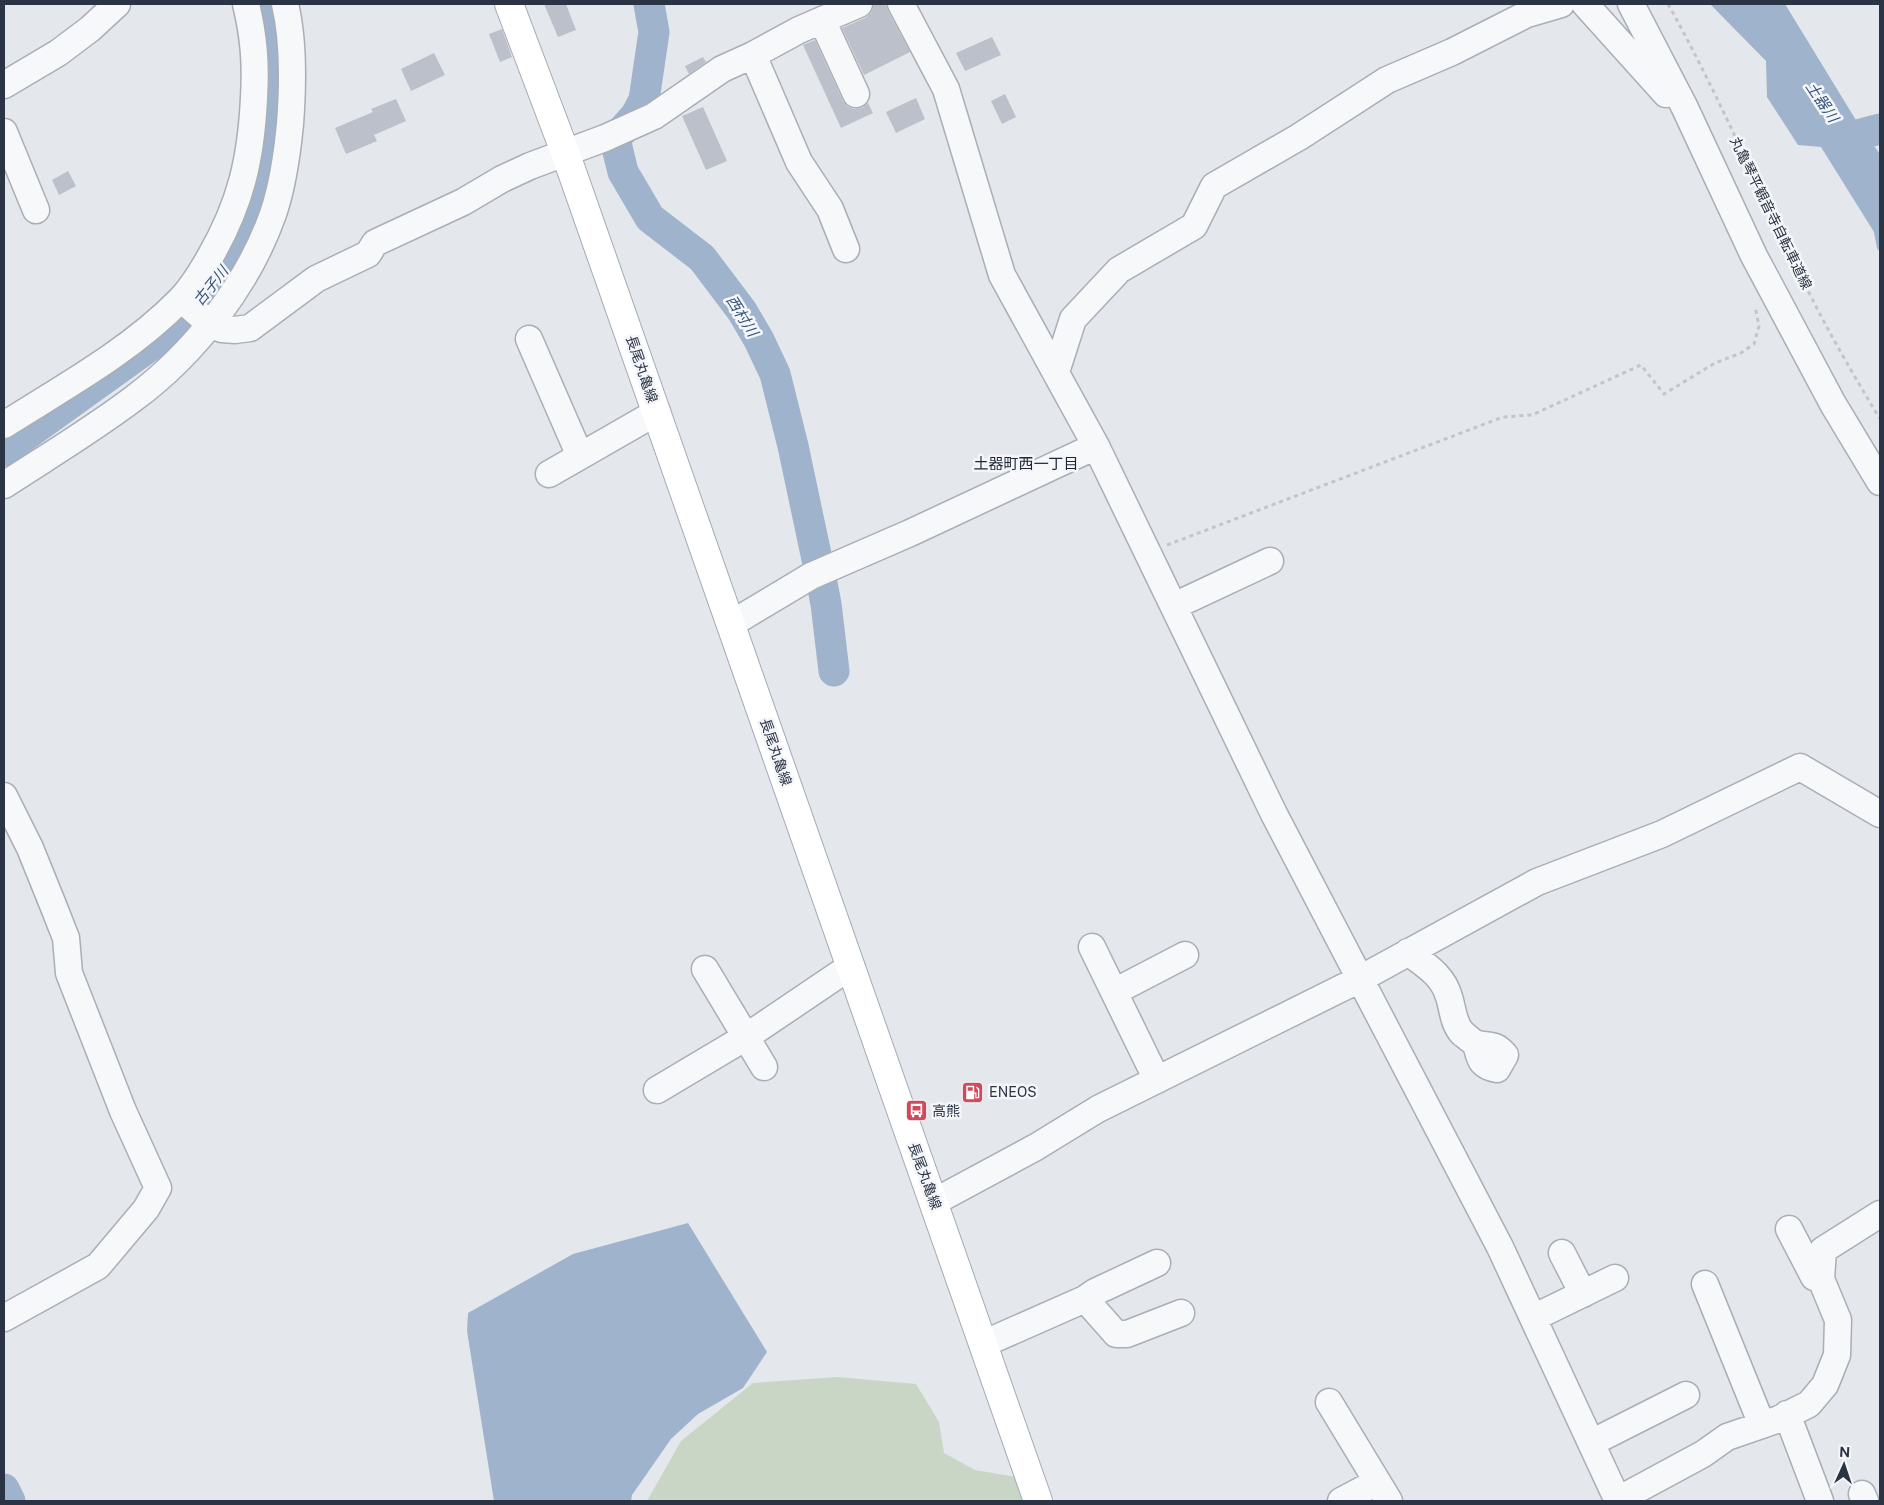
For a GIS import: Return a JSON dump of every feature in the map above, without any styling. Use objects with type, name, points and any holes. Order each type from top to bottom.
[{"type":"main road","name":"長尾丸亀線","points":[[509,4],[565,152],[732,624],[1038,1501]]},
{"type":"street","points":[[4,85],[58,53],[90,29],[117,4]]},
{"type":"street","points":[[4,425],[103,362],[145,331],[181,299],[202,270],[218,242],[241,190],[249,156],[253,126],[255,73],[253,31],[246,4]]},
{"type":"street","points":[[4,485],[135,398],[163,374],[209,323],[253,256],[272,214],[287,155],[292,69],[285,4]]},
{"type":"street","points":[[181,299],[209,323],[222,329],[250,328],[316,279],[368,254],[375,242],[463,202],[509,176],[565,152],[605,138],[654,116],[722,69],[753,55],[799,30],[859,4]]},
{"type":"street","points":[[901,4],[946,89],[1002,275],[1096,446],[1274,814],[1500,1247],[1617,1501],[1703,1454],[1727,1437],[1762,1425],[1809,1404],[1825,1385],[1837,1355],[1838,1320],[1821,1279],[1823,1250],[1880,1214]]},
{"type":"street","points":[[1056,372],[1073,319],[1119,270],[1194,226],[1214,186],[1299,137],[1388,80],[1452,52],[1527,14],[1561,4]]},
{"type":"street","points":[[1586,4],[1666,94],[1684,106]]},
{"type":"street","points":[[1631,4],[1684,106],[1759,265],[1833,404],[1880,482]]},
{"type":"street","points":[[822,20],[856,94]]},
{"type":"street","points":[[753,55],[796,130],[799,162],[836,205],[846,249]]},
{"type":"street","points":[[4,132],[36,210]]},
{"type":"street","points":[[529,339],[580,456]]},
{"type":"street","points":[[548,474],[657,412]]},
{"type":"street","points":[[732,624],[822,571],[910,533],[1096,446]]},
{"type":"street","points":[[1174,606],[1270,560]]},
{"type":"street","points":[[934,1202],[1036,1147],[1098,1109],[1360,979],[1537,882],[1662,834],[1800,767],[1880,814]]},
{"type":"street","points":[[4,796],[30,848],[57,913],[66,938],[69,973],[124,1111],[158,1188],[146,1210],[98,1266],[4,1318]]},
{"type":"street","points":[[1092,947],[1157,1080]]},
{"type":"street","points":[[1408,952],[1438,975],[1449,996],[1453,1016],[1461,1032],[1476,1044]]},
{"type":"street","points":[[1114,992],[1185,955]]},
{"type":"street","points":[[657,1090],[746,1037],[851,966]]},
{"type":"street","points":[[705,969],[764,1067]]},
{"type":"street","points":[[1789,1229],[1814,1277],[1821,1279]]},
{"type":"street","points":[[1562,1253],[1583,1294]]},
{"type":"street","points":[[983,1344],[1085,1300],[1095,1292],[1157,1263]]},
{"type":"street","points":[[1533,1318],[1615,1278]]},
{"type":"street","points":[[1705,1284],[1762,1425]]},
{"type":"street","points":[[1085,1300],[1116,1334],[1127,1334],[1181,1313]]},
{"type":"street","points":[[1590,1443],[1686,1394]]},
{"type":"street","points":[[1329,1402],[1383,1492],[1342,1501]]},
{"type":"street","points":[[1787,1414],[1820,1501]]},
{"type":"path","name":"丸亀琴平観音寺自転車道線","points":[[1668,4],[1692,46],[1825,324],[1880,420]]},
{"type":"path","points":[[1148,552],[1503,417],[1532,415],[1642,364],[1664,394],[1715,363],[1741,353],[1754,344],[1759,326],[1754,302]]},
{"type":"green space","points":[[838,1377],[916,1384],[939,1422],[944,1453],[975,1470],[1016,1477],[1025,1501],[647,1501],[681,1441],[753,1383]]},
{"type":"water","name":"土器川","points":[[1710,4],[1785,4],[1862,130],[1880,154],[1880,252],[1877,248],[1874,232],[1821,147],[1798,145],[1767,97],[1766,61]]},
{"type":"water","points":[[688,1223],[767,1352],[743,1388],[698,1414],[671,1439],[632,1495],[631,1501],[494,1501],[467,1331],[468,1313],[573,1254]]},
{"type":"building","points":[[544,4],[566,4],[576,30],[558,37]]},
{"type":"building","points":[[874,4],[886,4],[910,52],[864,75],[842,28],[865,18],[871,13]]},
{"type":"building","points":[[502,29],[512,57],[500,62],[489,34]]},
{"type":"building","points":[[992,37],[1001,55],[965,71],[956,53]]},
{"type":"building","points":[[815,40],[843,101],[847,106],[854,109],[862,108],[868,103],[873,113],[841,128],[803,45]]},
{"type":"building","points":[[434,53],[445,75],[411,91],[401,69]]},
{"type":"building","points":[[703,57],[706,62],[689,74],[685,66]]},
{"type":"building","points":[[1005,94],[1016,117],[1002,124],[991,101]]},
{"type":"building","points":[[916,98],[925,119],[896,133],[886,112]]},
{"type":"building","points":[[396,99],[406,121],[374,135],[377,141],[346,154],[335,128],[373,112],[371,109]]},
{"type":"building","points":[[703,107],[727,161],[706,170],[682,116]]},
{"type":"building","points":[[68,171],[76,186],[59,195],[52,180]]},
{"type":"waterway","name":"古子川","points":[[4,451],[178,326],[229,264],[257,193],[270,126],[271,49],[262,4]]},
{"type":"waterway","name":"西村川","points":[[649,4],[654,32],[644,100],[636,115],[615,139],[623,172],[650,218],[702,258],[742,311],[759,340],[775,374],[793,446],[821,578],[834,671]]},
{"type":"waterway","points":[[1846,138],[1880,129]]},
{"type":"waterway","name":"古子川","points":[[4,1489],[10,1501]]},
{"type":"place","name":"ENEOS","points":[[973,1092]]},
{"type":"place","name":"高熊","points":[[916,1111]]},
{"type":"district","name":"土器町西一丁目","points":[[1026,464]]}]
